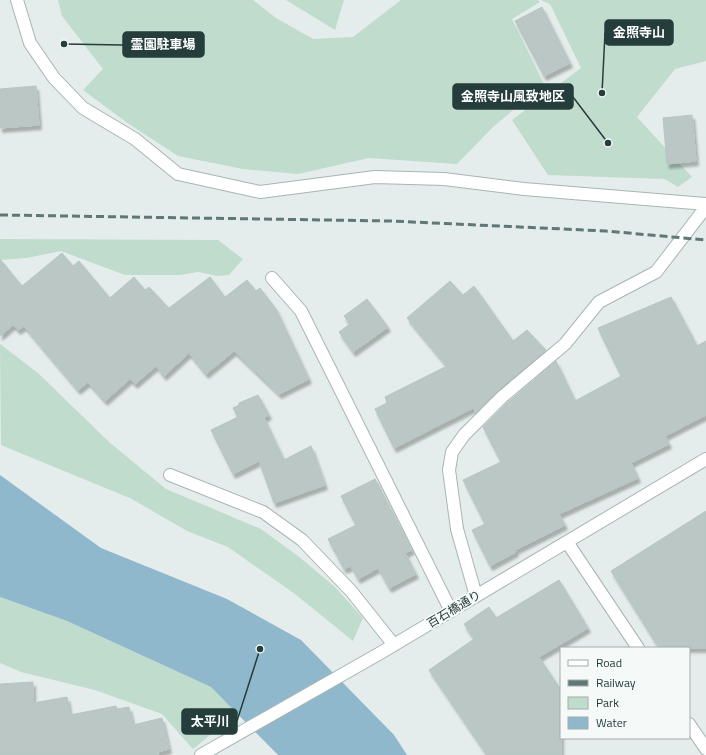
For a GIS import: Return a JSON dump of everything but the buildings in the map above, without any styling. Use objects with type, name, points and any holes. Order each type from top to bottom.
[{"type":"street","points":[[17,0],[30,43],[54,78],[83,108],[135,139],[178,174],[260,192],[376,177],[444,179],[524,189],[706,206]]},
{"type":"street","points":[[476,596],[457,529],[449,470],[452,452],[464,435],[502,397],[565,344],[599,302],[656,272],[706,206]]},
{"type":"street","points":[[272,278],[301,311],[451,611]]},
{"type":"street","name":"百石橋通り","points":[[200,755],[217,747],[394,645],[706,459]]},
{"type":"street","points":[[170,474],[263,512],[302,540],[351,591],[394,645]]},
{"type":"street","points":[[568,542],[637,647]]},
{"type":"street","points":[[690,725],[706,749]]},
{"type":"green space","points":[[58,0],[253,0],[276,18],[313,39],[353,37],[401,0],[537,0],[540,2],[512,19],[544,84],[493,127],[457,164],[369,158],[298,174],[243,169],[178,156],[126,122],[83,90],[103,69],[62,16]]},
{"type":"green space","points":[[286,0],[344,0],[335,30]]},
{"type":"green space","points":[[541,0],[706,0],[706,61],[675,69],[637,117],[692,177],[678,187],[665,179],[548,175],[512,120],[581,68],[550,4]]},
{"type":"green space","points":[[0,239],[218,240],[243,259],[229,275],[218,276],[198,272],[180,275],[125,275],[61,251],[27,258],[0,260]]},
{"type":"green space","points":[[0,344],[38,373],[109,442],[166,489],[261,529],[298,556],[335,587],[363,618],[353,641],[295,594],[228,547],[187,531],[132,499],[1,445]]},
{"type":"green space","points":[[0,597],[67,621],[211,687],[237,713],[193,749],[162,714],[95,690],[21,672],[0,663]]},
{"type":"water","points":[[0,475],[101,548],[227,599],[301,640],[394,735],[407,755],[278,755],[211,687],[67,621],[0,597]]},
{"type":"railway","points":[[0,215],[391,221],[606,231],[706,240]]},
{"type":"place","name":"霊園駐車場","points":[[64,44]]},
{"type":"place","name":"金照寺山","points":[[602,93]]},
{"type":"place","name":"金照寺山風致地区","points":[[608,143]]},
{"type":"place","name":"太平川","points":[[260,649]]}]
